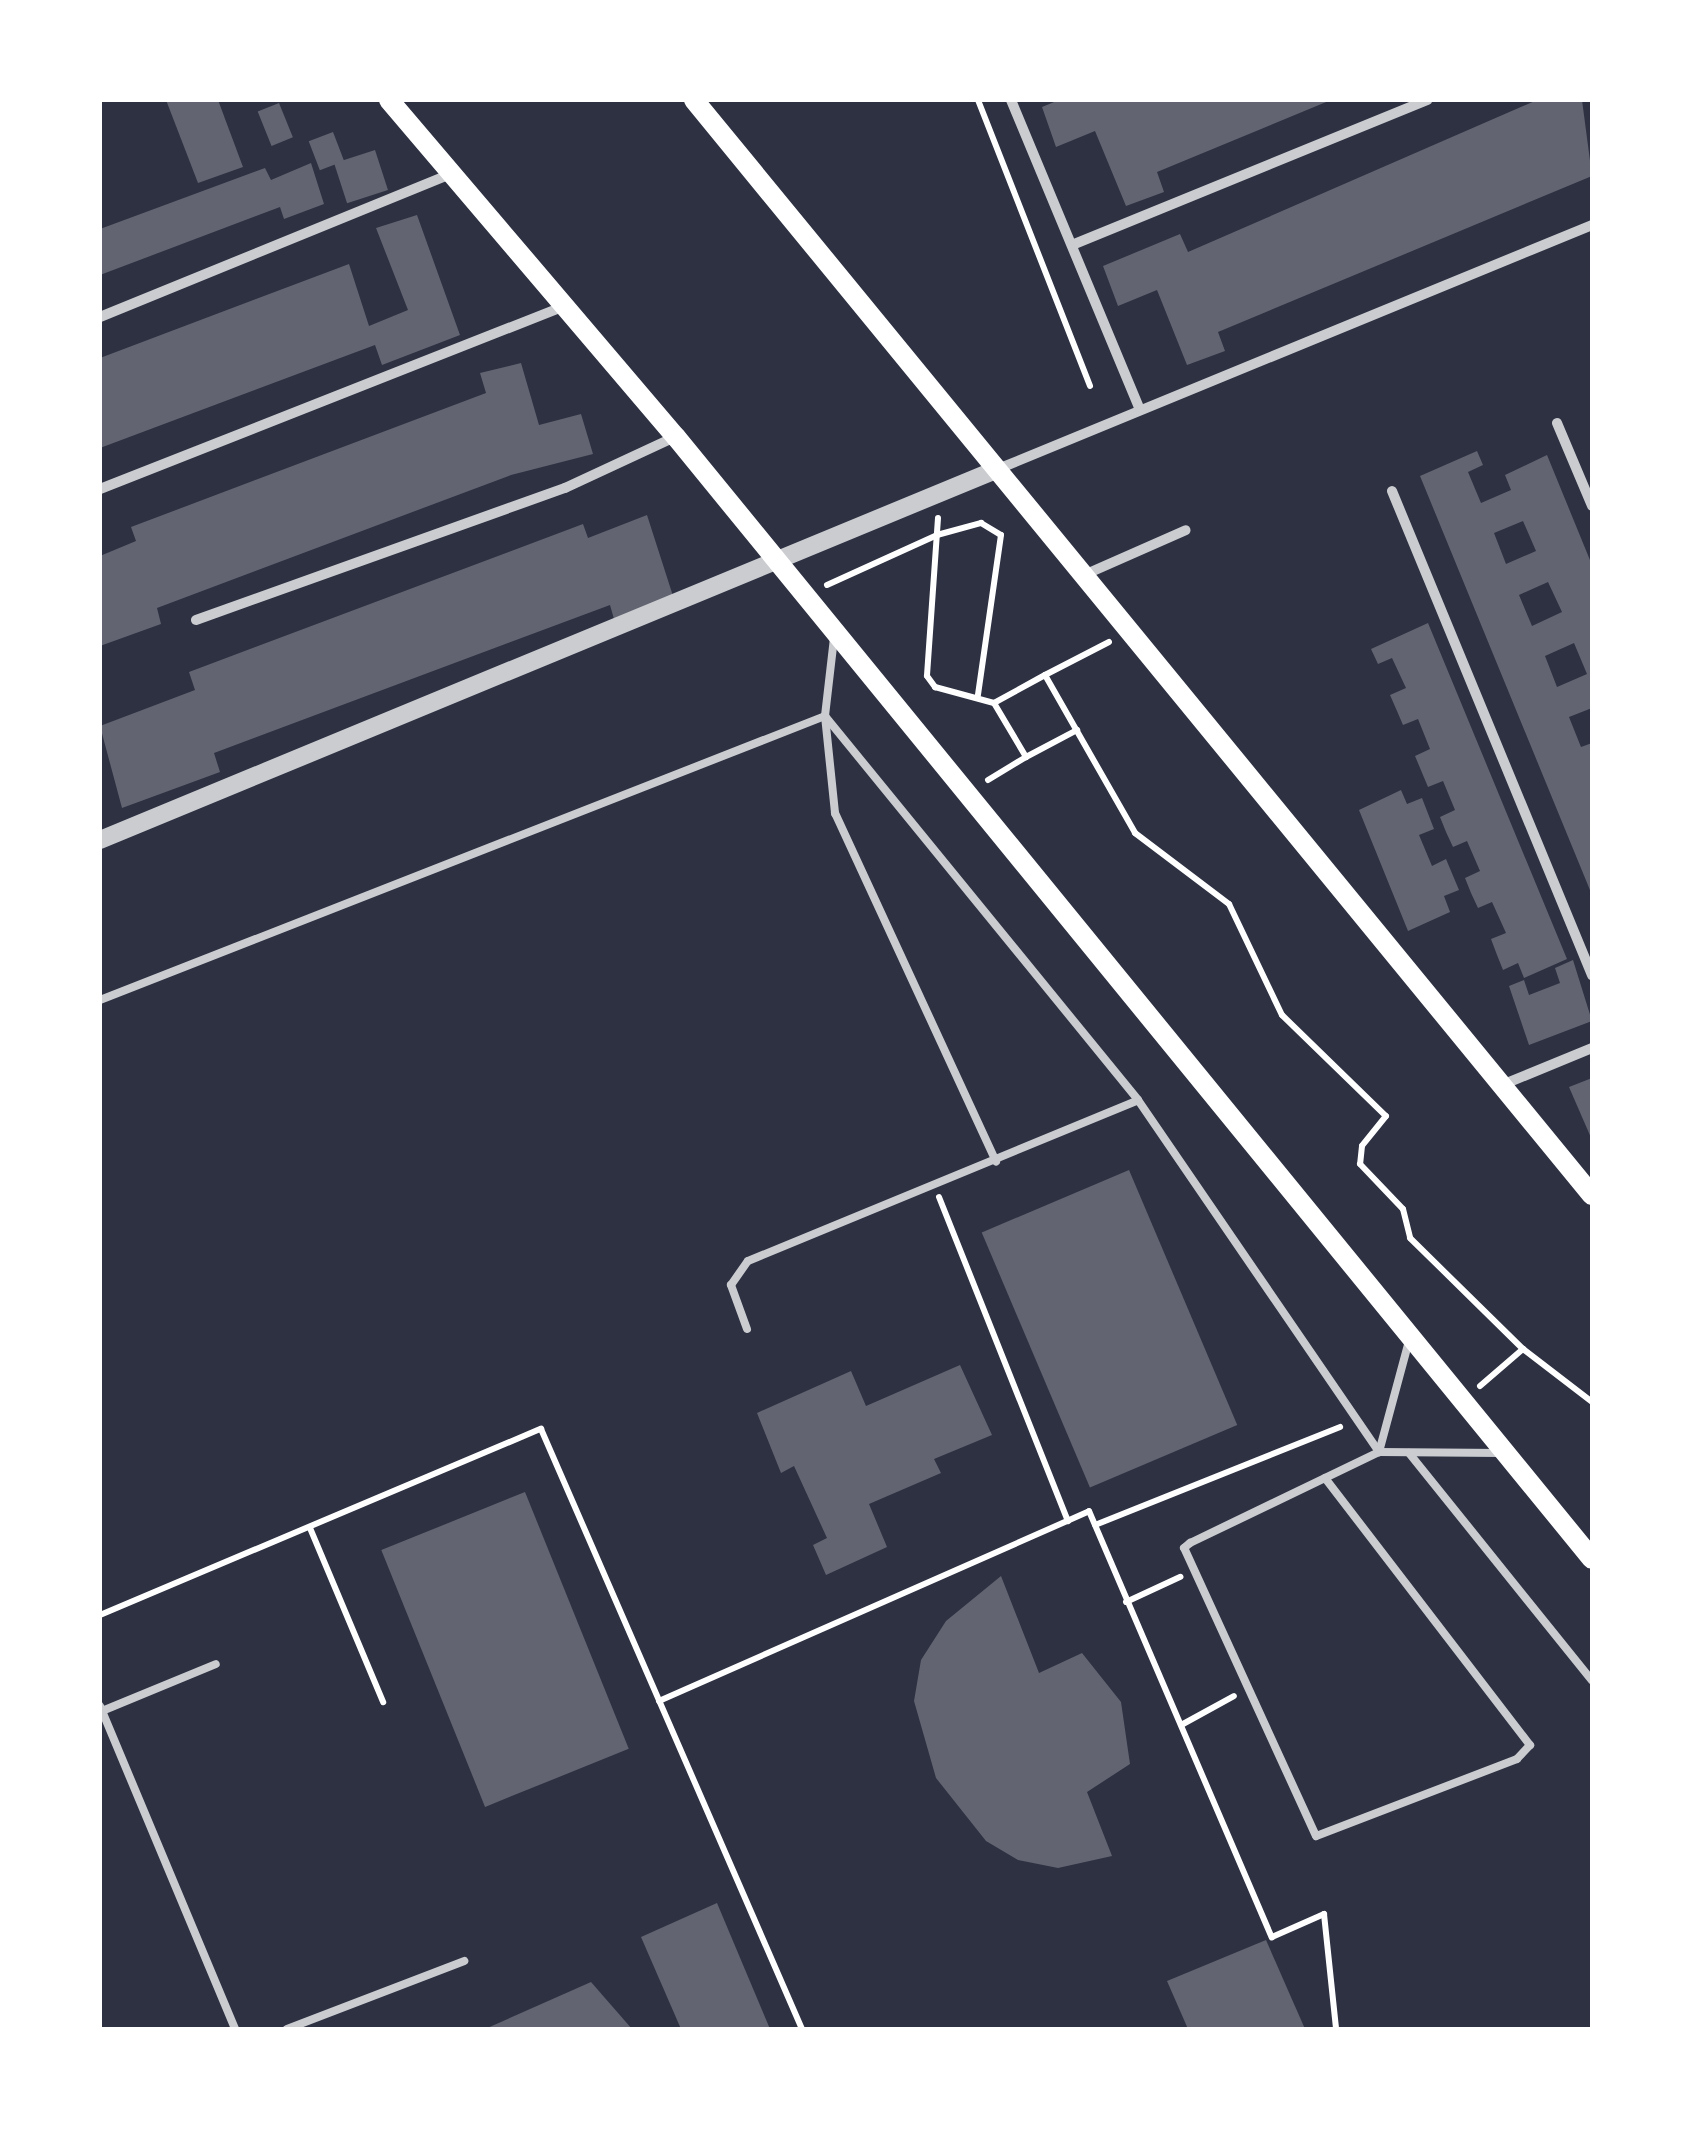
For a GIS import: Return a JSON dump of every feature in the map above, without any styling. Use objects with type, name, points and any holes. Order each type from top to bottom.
[{"type":"main road","points":[[390,100],[781,564],[834,634],[1592,1559]]},
{"type":"main road","points":[[694,100],[1592,1195]]},
{"type":"street","points":[[1011,100],[1139,408]]},
{"type":"street","points":[[1072,245],[1428,100]]},
{"type":"street","points":[[100,317],[451,174]]},
{"type":"street","points":[[100,840],[781,564],[1139,408],[1592,224]]},
{"type":"street","points":[[100,489],[565,305]]},
{"type":"street","points":[[1557,423],[1592,506]]},
{"type":"street","points":[[196,620],[565,488],[676,437]]},
{"type":"street","points":[[1392,491],[1592,975]]},
{"type":"street","points":[[1084,575],[1186,530]]},
{"type":"street","points":[[1502,1085],[1592,1048]]},
{"type":"lane","points":[[834,634],[824,716],[836,814],[996,1162]]},
{"type":"lane","points":[[100,1000],[824,716]]},
{"type":"lane","points":[[824,716],[1138,1100],[1379,1452]]},
{"type":"lane","points":[[747,1329],[734,1271],[1138,1100]]},
{"type":"lane","points":[[1379,1452],[1410,1336]]},
{"type":"lane","points":[[1325,1478],[1530,1745],[1517,1759],[1316,1836],[1243,1690],[1182,1554],[1190,1543],[1325,1478],[1379,1452],[1507,1454]]},
{"type":"lane","points":[[1409,1453],[1592,1680]]},
{"type":"lane","points":[[216,1664],[101,1708],[235,2029]]},
{"type":"lane","points":[[287,2029],[464,1960]]},
{"type":"path","points":[[978,100],[1090,386]]},
{"type":"path","points":[[940,494],[927,676],[935,687],[978,695],[994,703],[1026,758]]},
{"type":"path","points":[[804,596],[937,535],[981,523],[1005,548],[978,695]]},
{"type":"path","points":[[994,703],[1130,631]]},
{"type":"path","points":[[1044,675],[1135,833],[1229,904],[1282,1014],[1386,1116],[1362,1146],[1360,1164],[1402,1209],[1410,1238],[1523,1350],[1592,1402]]},
{"type":"path","points":[[965,793],[1077,730]]},
{"type":"path","points":[[935,1188],[1068,1521]]},
{"type":"path","points":[[1463,1400],[1523,1350]]},
{"type":"path","points":[[1094,1525],[1358,1420]]},
{"type":"path","points":[[100,1616],[541,1429],[802,2029]]},
{"type":"path","points":[[660,1701],[1089,1512],[1272,1937],[1324,1914],[1336,2029]]},
{"type":"path","points":[[310,1528],[382,1702]]},
{"type":"path","points":[[1126,1602],[1189,1572]]},
{"type":"path","points":[[1183,1724],[1243,1690]]},
{"type":"building","points":[[166,100],[218,100],[243,167],[198,183]]},
{"type":"building","points":[[1059,100],[1331,100],[1157,172],[1164,192],[1126,206],[1095,131],[1056,147],[1042,107]]},
{"type":"building","points":[[1537,100],[1582,100],[1592,176],[1218,332],[1225,351],[1187,365],[1157,290],[1118,306],[1103,266],[1180,234],[1188,252]]},
{"type":"building","points":[[279,103],[293,137],[272,146],[258,112]]},
{"type":"building","points":[[333,132],[344,161],[320,170],[309,141]]},
{"type":"building","points":[[375,150],[388,190],[347,203],[334,163]]},
{"type":"building","points":[[311,163],[324,204],[284,219],[280,207],[100,275],[100,229],[265,168],[271,180]]},
{"type":"building","points":[[417,215],[460,335],[382,365],[375,345],[100,448],[100,358],[349,264],[369,326],[408,310],[376,228]]},
{"type":"building","points":[[521,363],[539,425],[581,414],[593,454],[511,475],[157,608],[161,624],[100,646],[100,556],[136,541],[131,527],[486,393],[480,373]]},
{"type":"building","points":[[1477,451],[1483,465],[1468,472],[1481,503],[1511,490],[1505,475],[1547,455],[1592,565],[1592,708],[1569,717],[1581,747],[1592,743],[1592,895],[1420,476]],"holes":[[[1523,521],[1536,551],[1506,564],[1494,533]],[[1548,582],[1562,612],[1532,626],[1519,595]],[[1574,643],[1587,674],[1557,687],[1545,656]]]},
{"type":"building","points":[[647,515],[673,596],[614,619],[610,605],[214,753],[220,772],[122,808],[100,726],[195,690],[189,672],[583,524],[588,538]]},
{"type":"building","points":[[1428,623],[1567,959],[1524,978],[1518,963],[1503,970],[1491,939],[1506,933],[1492,902],[1478,908],[1471,893],[1465,878],[1480,871],[1467,841],[1453,847],[1446,832],[1440,817],[1455,810],[1443,781],[1428,787],[1415,756],[1430,749],[1418,719],[1403,725],[1390,695],[1406,688],[1392,658],[1378,664],[1371,649]]},
{"type":"building","points":[[1401,790],[1407,804],[1422,798],[1434,829],[1419,835],[1432,866],[1446,859],[1459,890],[1444,896],[1450,912],[1408,931],[1359,810]]},
{"type":"building","points":[[1573,960],[1592,1021],[1529,1045],[1509,986],[1524,980],[1529,995],[1560,983],[1555,968]]},
{"type":"building","points":[[1592,1078],[1592,1140],[1569,1087]]},
{"type":"building","points":[[1129,1170],[1237,1425],[1090,1487],[982,1233]]},
{"type":"building","points":[[960,1365],[992,1435],[934,1459],[941,1473],[869,1504],[887,1547],[826,1575],[813,1545],[827,1538],[794,1466],[781,1473],[757,1413],[851,1371],[866,1406]]},
{"type":"building","points":[[525,1492],[629,1749],[485,1807],[381,1550]]},
{"type":"building","points":[[1001,1576],[1039,1673],[1082,1653],[1121,1702],[1130,1764],[1087,1792],[1112,1856],[1058,1868],[1018,1860],[986,1841],[936,1778],[914,1701],[921,1660],[946,1621]]},
{"type":"building","points":[[717,1903],[770,2029],[681,2029],[641,1937]]},
{"type":"building","points":[[1266,1940],[1305,2029],[1188,2029],[1167,1981]]},
{"type":"building","points":[[591,1982],[632,2029],[485,2029]]}]
